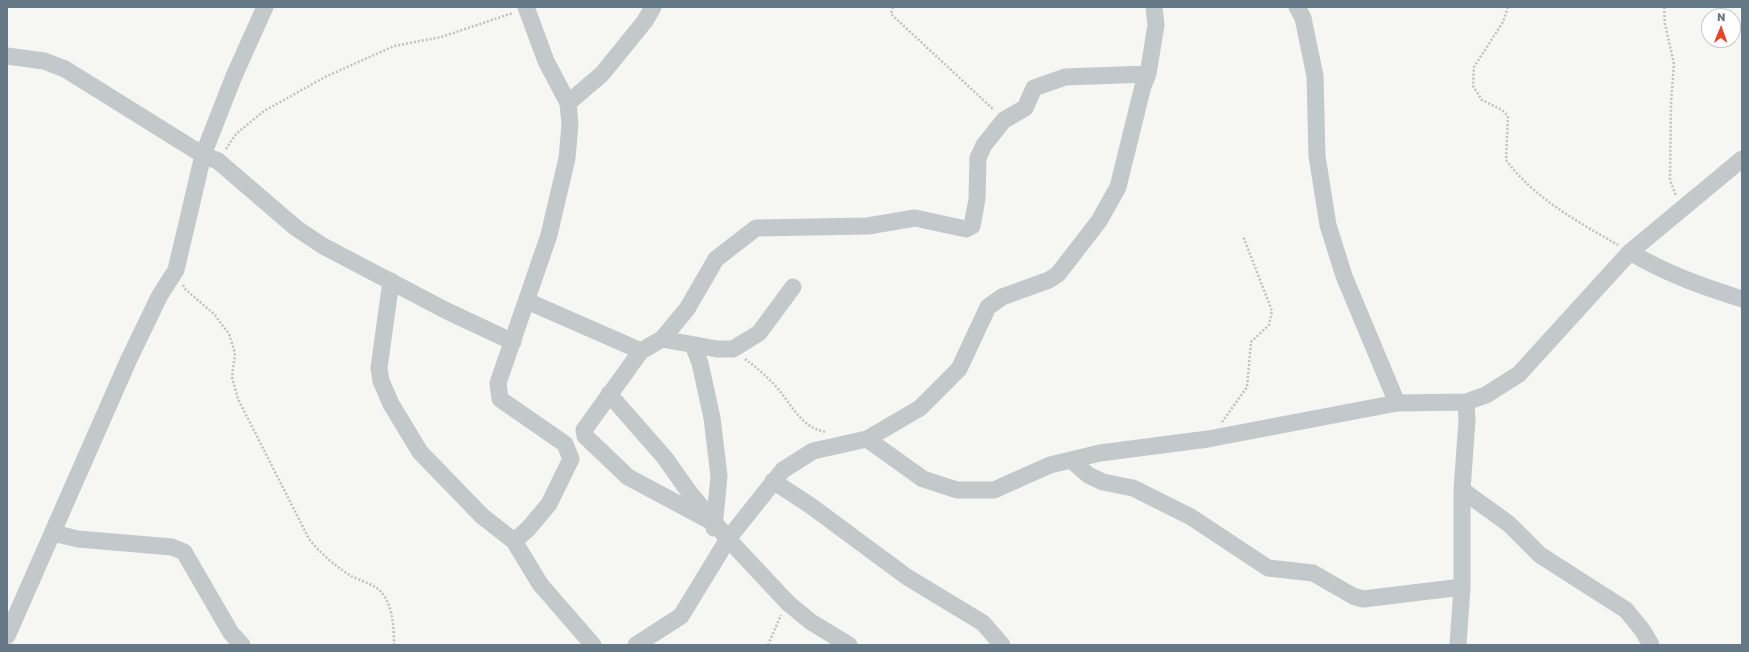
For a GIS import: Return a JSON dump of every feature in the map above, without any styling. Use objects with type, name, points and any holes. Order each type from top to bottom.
[{"type":"street","points":[[7,636],[129,359],[160,295],[176,270],[234,76],[265,7]]},
{"type":"street","points":[[514,541],[528,529],[549,504],[571,459],[566,444],[500,399],[498,383],[549,235],[567,158],[570,125],[568,103],[546,61],[526,7]]},
{"type":"street","points":[[568,103],[602,74],[645,21],[653,7]]},
{"type":"street","points":[[636,645],[681,616],[728,539],[783,470],[813,452],[868,439],[920,408],[960,369],[988,307],[992,303],[1002,297],[1049,280],[1062,268],[1098,221],[1118,186],[1142,86],[1148,74],[1156,25],[1154,7]]},
{"type":"street","points":[[1297,7],[1303,18],[1315,76],[1317,156],[1328,225],[1344,276],[1397,403]]},
{"type":"street","points":[[7,56],[44,61],[65,69],[210,158],[296,228],[323,246],[447,311],[513,342]]},
{"type":"street","points":[[714,523],[628,477],[585,436],[584,430],[641,351],[662,339],[687,309],[716,259],[756,228],[868,226],[915,218],[966,229],[972,226],[977,199],[978,158],[984,145],[1004,120],[1025,108],[1034,88],[1066,77],[1148,74]]},
{"type":"street","points":[[868,439],[923,479],[957,490],[994,490],[1050,465],[1100,453],[1208,439],[1397,403],[1466,402],[1486,395],[1518,374],[1630,252],[1742,159]]},
{"type":"street","points":[[1630,252],[1678,277],[1742,299]]},
{"type":"street","points":[[391,281],[379,368],[381,381],[391,404],[420,452],[482,516],[514,541],[540,584],[593,645]]},
{"type":"street","points":[[662,339],[717,349],[733,349],[759,333],[793,287]]},
{"type":"street","points":[[527,301],[641,351]]},
{"type":"street","points":[[693,345],[700,363],[712,418],[719,476],[714,523],[712,567]]},
{"type":"street","points":[[609,394],[665,458],[714,523],[788,603],[811,622],[849,645]]},
{"type":"street","points":[[1458,645],[1462,587],[1462,490],[1467,420],[1466,402]]},
{"type":"street","points":[[1071,460],[1088,476],[1103,482],[1133,488],[1191,517],[1268,568],[1313,574],[1353,596],[1363,598],[1462,587]]},
{"type":"street","points":[[773,481],[811,506],[907,577],[983,623],[1002,645]]},
{"type":"street","points":[[1462,490],[1509,524],[1540,555],[1626,610],[1643,631],[1651,645]]},
{"type":"street","points":[[53,533],[78,539],[172,547],[184,552],[231,633],[242,645]]},
{"type":"path","points":[[210,158],[264,111],[325,77],[394,46],[441,37],[508,15],[526,7]]},
{"type":"path","points":[[893,7],[891,14],[1004,120]]},
{"type":"path","points":[[1508,7],[1503,22],[1474,66],[1473,86],[1482,100],[1502,110],[1508,116],[1506,160],[1539,196],[1578,222],[1630,252]]},
{"type":"path","points":[[1664,7],[1665,24],[1674,64],[1671,103],[1670,180],[1681,210]]},
{"type":"path","points":[[1208,439],[1247,388],[1251,342],[1269,326],[1272,311],[1243,236]]},
{"type":"path","points":[[176,270],[185,289],[214,314],[229,334],[235,353],[232,377],[238,399],[309,539],[321,554],[333,563],[350,575],[381,591],[390,607],[394,629],[394,645]]},
{"type":"path","points":[[733,349],[760,371],[779,390],[802,421],[816,430],[832,433]]},
{"type":"path","points":[[768,645],[776,622],[788,603]]}]
